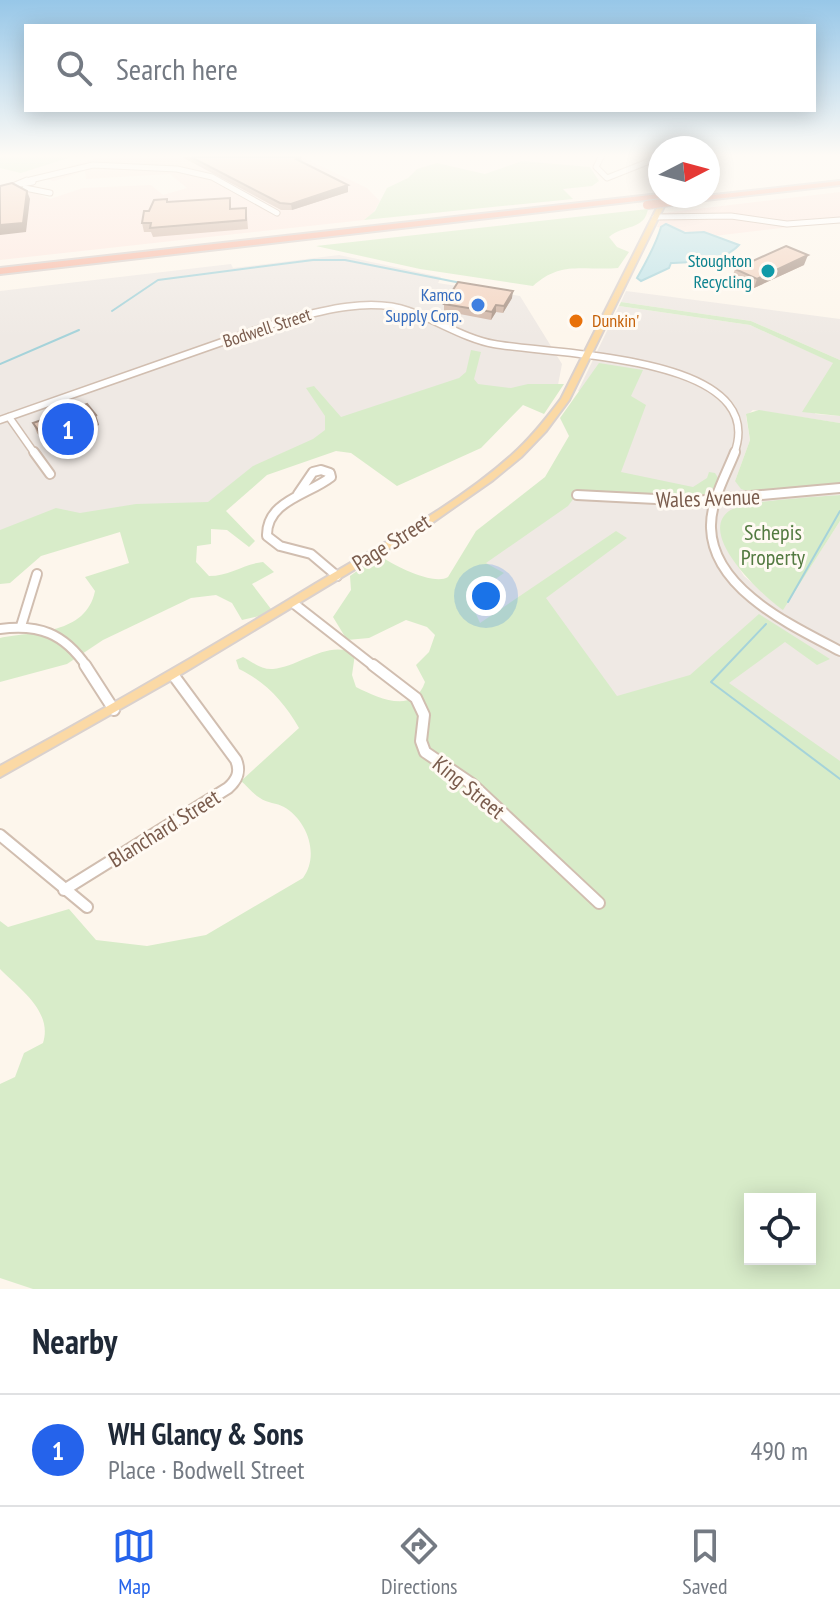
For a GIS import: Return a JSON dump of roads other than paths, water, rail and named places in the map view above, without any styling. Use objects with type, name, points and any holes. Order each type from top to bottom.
[{"type":"highway","points":[[0,271],[499,217]]},
{"type":"highway","points":[[0,279],[515,217]]},
{"type":"main road","name":"Page Street","points":[[0,772],[174,676],[469,494],[507,464],[555,413],[655,217]]},
{"type":"street","points":[[657,217],[714,217]]},
{"type":"street","points":[[739,217],[787,224],[840,220]]},
{"type":"street","name":"Bodwell Street","points":[[0,420],[290,318],[357,307],[413,311],[468,337],[491,344],[678,373],[713,388],[733,405],[741,420],[742,430],[711,533],[714,546],[730,573],[774,614],[840,651]]},
{"type":"street","points":[[9,417],[50,474]]},
{"type":"street","points":[[298,494],[315,470],[328,471],[330,478],[298,494],[271,517],[265,530],[276,544],[298,551],[334,577]]},
{"type":"street","points":[[307,479],[308,484],[317,485]]},
{"type":"street","name":"Wales Avenue","points":[[577,495],[640,500],[719,500],[840,488]]},
{"type":"street","points":[[21,626],[37,574]]},
{"type":"street","name":"King Street","points":[[293,603],[416,698],[424,715],[421,741],[425,752],[472,784],[599,903]]},
{"type":"street","points":[[0,629],[44,627],[63,636],[114,710]]},
{"type":"street","name":"Blanchard Street","points":[[64,890],[228,788],[237,778],[236,760],[174,676]]},
{"type":"street","points":[[0,835],[87,907]]},
{"type":"water","points":[[666,224],[685,233],[704,232],[739,245],[716,258],[671,263],[669,268],[641,281],[637,278],[661,227]]},
{"type":"waterway","points":[[112,311],[158,280],[313,260],[345,260],[461,283]]},
{"type":"waterway","points":[[0,364],[79,330]]},
{"type":"waterway","points":[[788,602],[840,511]]},
{"type":"waterway","points":[[766,624],[711,682],[840,779]]},
{"type":"place","name":"Stoughton Recycling","points":[[768,271]]},
{"type":"place","name":"Kamco Supply Corp.","points":[[478,305]]},
{"type":"place","name":"Dunkin'","points":[[576,321]]},
{"type":"place","name":"WH Glancy & Sons","points":[[68,429]]},
{"type":"park label","name":"Schepis Property","points":[[773,544]]}]
